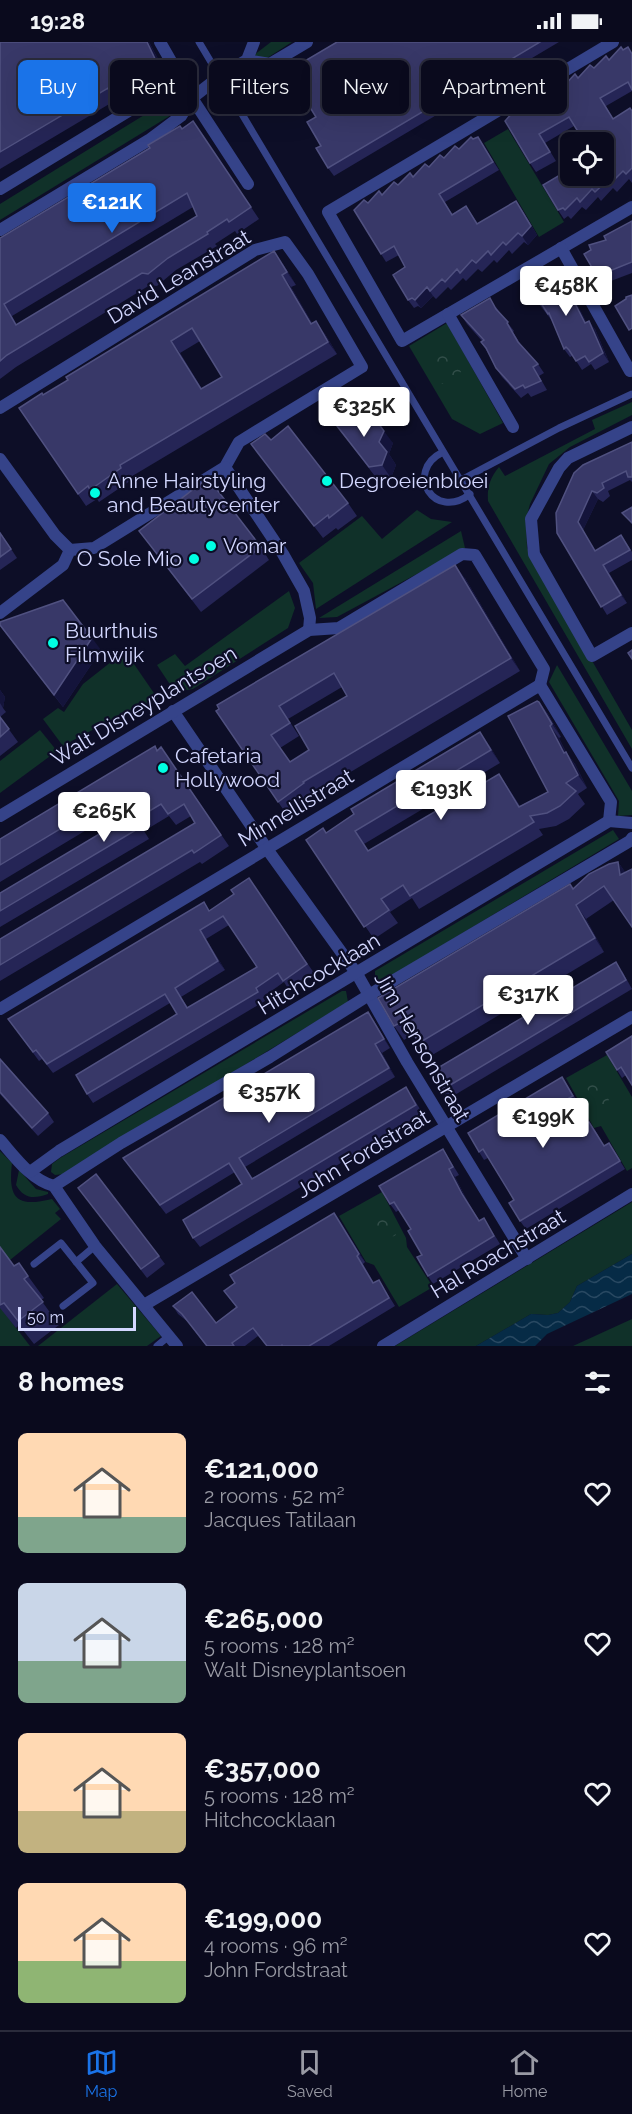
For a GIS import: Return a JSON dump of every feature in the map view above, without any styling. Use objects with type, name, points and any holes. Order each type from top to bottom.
[{"type":"street","points":[[160,42],[170,60]]},
{"type":"street","points":[[247,60],[254,42]]},
{"type":"street","points":[[275,60],[307,42]]},
{"type":"street","points":[[613,42],[328,212],[402,341],[632,207]]},
{"type":"street","points":[[197,94],[209,85]]},
{"type":"street","points":[[197,106],[248,184]]},
{"type":"street","points":[[0,189],[123,114]]},
{"type":"street","points":[[0,230],[149,140],[182,114]]},
{"type":"street","name":"David Leanstraat","points":[[0,408],[255,250],[285,242],[308,274],[362,367],[239,442],[225,467]]},
{"type":"street","points":[[561,248],[630,371],[632,370]]},
{"type":"street","points":[[448,314],[513,427]]},
{"type":"street","points":[[632,427],[568,458],[559,468],[531,519],[534,554],[592,657],[632,633]]},
{"type":"street","points":[[0,459],[56,535],[70,550]]},
{"type":"street","points":[[70,550],[94,548],[225,467],[283,554],[304,591],[310,618],[309,630]]},
{"type":"street","points":[[0,613],[63,565],[70,550]]},
{"type":"street","name":"Walt Disneyplantsoen","points":[[0,816],[309,630],[339,628],[462,554],[475,555],[543,669],[540,685]]},
{"type":"street","points":[[540,685],[611,801],[609,821],[632,823]]},
{"type":"street","name":"Minnellistraat","points":[[0,1009],[540,685]]},
{"type":"street","name":"Jim Hensonstraat","points":[[173,711],[267,849],[357,974],[446,1127],[527,1259]]},
{"type":"street","name":"Hitchcocklaan","points":[[30,1173],[58,1151],[609,821]]},
{"type":"street","name":"Hitchcocklaan","points":[[54,1186],[121,1143],[270,1057],[369,995],[631,841]]},
{"type":"street","name":"John Fordstraat","points":[[144,1305],[632,1017]]},
{"type":"street","points":[[0,1140],[41,1183],[54,1186],[95,1246],[173,1341]]},
{"type":"street","name":"Hal Roachstraat","points":[[383,1346],[632,1194]]},
{"type":"lane","points":[[199,42],[209,60]]},
{"type":"lane","points":[[241,114],[462,480],[632,768]]},
{"type":"lane","points":[[462,480],[559,428],[632,394]]},
{"type":"lane","points":[[443,452],[434,456],[424,472],[424,482],[428,491],[435,498],[453,503],[463,500],[470,494]]},
{"type":"lane","points":[[34,1264],[61,1243],[93,1283],[63,1306]]},
{"type":"lane","points":[[76,1262],[95,1246]]},
{"type":"lane","points":[[157,1346],[173,1341]]},
{"type":"green space","points":[[271,42],[292,42],[264,60],[254,55]]},
{"type":"green space","points":[[146,114],[173,114],[0,220],[0,204]]},
{"type":"green space","points":[[508,129],[564,222],[539,237],[484,143]]},
{"type":"green space","points":[[447,323],[503,423],[480,434],[452,419],[409,346]]},
{"type":"green space","points":[[450,349],[461,372],[442,384],[430,361]]},
{"type":"green space","points":[[632,402],[632,415],[570,447],[549,464],[530,504],[526,519],[527,548],[632,730],[632,749],[488,501],[488,496],[493,475],[499,467],[505,476],[595,429],[592,420]]},
{"type":"green space","points":[[417,510],[431,519],[452,522],[316,609],[313,583],[299,563],[362,516],[382,539]]},
{"type":"green space","points":[[461,531],[465,548],[337,617],[319,618]]},
{"type":"green space","points":[[289,591],[295,608],[288,628],[193,689],[175,692],[157,665],[175,654],[185,666]]},
{"type":"green space","points":[[125,651],[158,699],[63,746],[43,719],[58,708],[64,712],[83,684]]},
{"type":"green space","points":[[557,665],[632,791],[632,815],[618,816],[619,801],[549,682]]},
{"type":"green space","points":[[40,730],[57,751],[0,793],[0,761]]},
{"type":"green space","points":[[613,830],[619,839],[383,981],[375,979],[375,971]]},
{"type":"green space","points":[[342,991],[346,991],[348,1002],[65,1174],[55,1175],[51,1172],[52,1164],[60,1158]]},
{"type":"green space","points":[[607,1055],[632,1097],[632,1168],[627,1171],[601,1126],[594,1128],[566,1078]]},
{"type":"green space","points":[[600,1075],[609,1094],[608,1113],[603,1117],[584,1083]]},
{"type":"green space","points":[[0,1151],[12,1163],[13,1192],[17,1198],[30,1202],[52,1199],[60,1209],[55,1213],[61,1219],[0,1268]]},
{"type":"green space","points":[[19,1170],[36,1189],[48,1192],[48,1194],[30,1197],[22,1193],[16,1185]]},
{"type":"green space","points":[[382,1192],[406,1238],[407,1247],[433,1287],[399,1307],[374,1265],[366,1262],[339,1216]]},
{"type":"green space","points":[[632,1202],[632,1254],[577,1286],[570,1302],[558,1313],[531,1314],[476,1346],[395,1346]]},
{"type":"green space","points":[[381,1209],[396,1235],[382,1242],[367,1216]]},
{"type":"green space","points":[[117,1284],[161,1336],[147,1346],[38,1346]]},
{"type":"green space","points":[[0,1307],[30,1346],[0,1346]]},
{"type":"green space","points":[[632,1319],[632,1346],[573,1346]]},
{"type":"water","points":[[632,1254],[632,1294],[547,1334],[535,1346],[476,1346],[531,1314],[558,1313],[570,1302],[577,1286]]},
{"type":"building","points":[[0,42],[147,42],[156,60],[110,60],[110,90],[108,88],[98,94],[98,60],[18,60],[18,114],[64,114],[0,152]]},
{"type":"building","points":[[337,42],[540,42],[510,60],[421,60],[421,113],[328,168],[316,148],[321,146],[307,122],[316,117],[310,107],[310,60],[306,60]]},
{"type":"building","points":[[621,47],[623,50],[628,47],[632,54],[632,90],[628,82],[600,98],[613,119],[630,108],[632,111],[632,168],[626,174],[623,171],[614,180],[614,132],[578,132],[569,117],[539,134],[550,152],[530,163],[505,121],[511,114],[567,114],[567,83],[575,74],[578,78],[590,65],[594,68],[606,56],[609,60]]},
{"type":"building","points":[[193,121],[251,207],[229,222],[227,219],[207,232],[208,234],[168,258],[148,274],[142,273],[0,361],[0,238],[150,148],[148,145],[180,126],[182,129]],"holes":[[[187,193],[197,216],[16,325],[4,304]]]},
{"type":"building","points":[[471,137],[473,139],[478,137],[493,162],[439,194],[452,215],[466,206],[477,224],[516,201],[531,226],[522,236],[518,233],[506,245],[503,242],[491,255],[488,251],[476,263],[472,260],[460,273],[457,269],[445,282],[442,279],[430,291],[427,287],[415,300],[412,298],[408,300],[393,275],[405,267],[394,246],[381,254],[354,210],[364,200],[368,203],[379,191],[382,195],[394,182],[398,185],[410,173],[413,177],[425,164],[429,167],[440,155],[444,158],[455,146],[459,149]]},
{"type":"building","points":[[560,175],[560,186],[602,186],[595,192],[592,189],[580,202],[577,198],[565,210],[563,208],[558,210],[543,185]]},
{"type":"building","points":[[632,221],[632,262],[597,276],[584,254],[591,250],[589,245],[606,240],[604,236]]},
{"type":"building","points":[[274,251],[287,272],[282,275],[311,324],[316,321],[328,342],[120,465],[121,468],[90,490],[88,486],[78,494],[19,408],[68,380],[66,377]],"holes":[[[192,328],[222,377],[201,389],[171,341]]]},
{"type":"building","points":[[553,269],[557,276],[560,274],[585,323],[589,321],[603,353],[589,362],[585,356],[576,361],[566,347],[564,349],[549,313],[541,303],[539,304],[531,282]]},
{"type":"building","points":[[632,295],[632,328],[629,330],[615,306]]},
{"type":"building","points":[[490,298],[508,322],[518,342],[538,364],[533,367],[541,381],[525,388],[523,385],[515,389],[496,368],[481,342],[484,340],[461,315]]},
{"type":"building","points":[[356,411],[363,421],[376,420],[384,431],[379,442],[387,452],[382,465],[369,467],[337,426],[342,413]]},
{"type":"building","points":[[288,426],[348,503],[314,526],[251,444],[265,434],[271,440]]},
{"type":"building","points":[[632,442],[632,477],[628,477],[626,471],[602,483],[604,488],[597,493],[592,491],[578,522],[595,551],[621,535],[630,550],[603,565],[621,595],[601,607],[557,533],[556,513],[574,473],[583,465]]},
{"type":"building","points":[[208,478],[261,547],[192,599],[139,531]]},
{"type":"building","points":[[632,507],[632,523],[622,513]]},
{"type":"building","points":[[0,533],[11,549],[0,557]]},
{"type":"building","points":[[455,565],[511,658],[303,782],[278,802],[216,711],[219,709],[217,705]],"holes":[[[334,673],[347,696],[295,726],[309,750],[290,762],[271,735],[290,723],[279,706]]]},
{"type":"building","points":[[63,600],[92,638],[54,695],[0,622]]},
{"type":"building","points":[[537,701],[552,724],[550,726],[578,775],[566,783],[576,791],[560,806],[547,813],[530,816],[534,822],[410,896],[403,885],[381,899],[389,910],[364,927],[306,840],[323,828],[326,833],[354,814],[351,809],[480,732],[491,750],[355,831],[368,851],[499,774],[519,807],[548,792],[508,716]]},
{"type":"building","points":[[0,717],[9,729],[0,737]]},
{"type":"building","points":[[155,746],[157,751],[161,747],[221,835],[194,853],[192,850],[0,965],[0,939],[195,823],[184,804],[168,814],[161,804],[136,819],[141,827],[0,911],[0,893],[128,817],[115,796],[0,865],[0,839]]},
{"type":"building","points":[[618,862],[620,875],[632,869],[632,927],[604,886],[576,905],[595,938],[419,1043],[405,1020],[394,1026],[378,998],[570,884],[573,889],[589,874]]},
{"type":"building","points":[[249,878],[307,964],[283,981],[278,973],[256,988],[258,992],[87,1094],[76,1075],[177,1014],[165,994],[47,1064],[36,1050],[33,1052],[8,1019],[204,902],[209,911],[234,894],[231,890]],"holes":[[[223,916],[257,967],[187,1008],[175,988],[218,961],[200,930]]]},
{"type":"building","points":[[616,962],[626,980],[442,1090],[431,1072]]},
{"type":"building","points":[[368,1012],[384,1039],[375,1044],[389,1068],[239,1158],[252,1179],[406,1087],[416,1105],[193,1238],[183,1220],[242,1184],[229,1163],[160,1205],[123,1158]]},
{"type":"building","points":[[632,1036],[632,1085],[621,1067],[617,1070],[606,1052]]},
{"type":"building","points":[[0,1059],[48,1113],[32,1128],[0,1092]]},
{"type":"building","points":[[562,1077],[573,1096],[569,1098],[584,1125],[589,1122],[604,1146],[609,1143],[620,1161],[520,1221],[509,1203],[514,1200],[483,1149],[479,1152],[468,1133]]},
{"type":"building","points":[[443,1149],[453,1167],[449,1169],[462,1194],[479,1221],[484,1218],[494,1236],[428,1276],[417,1257],[422,1255],[408,1231],[411,1229],[394,1202],[390,1204],[379,1186]]},
{"type":"building","points":[[96,1174],[159,1256],[141,1269],[78,1188]]},
{"type":"building","points":[[334,1213],[359,1254],[357,1256],[373,1283],[379,1280],[389,1298],[309,1346],[267,1346],[253,1328],[232,1343],[234,1346],[207,1346],[173,1306],[192,1292],[216,1323],[237,1307],[224,1291],[235,1283],[230,1275]]},
{"type":"building","points":[[0,1247],[14,1266],[19,1263],[28,1276],[24,1279],[43,1302],[18,1321],[4,1303],[0,1305]]},
{"type":"place","name":"Degroeienbloei","points":[[327,481]]},
{"type":"place","name":"Anne Hairstyling and Beautycenter","points":[[95,493]]},
{"type":"place","name":"Vomar","points":[[211,546]]},
{"type":"place","name":"O Sole Mio","points":[[194,559]]},
{"type":"place","name":"Buurthuis Filmwijk","points":[[53,643]]},
{"type":"place","name":"Cafetaria Hollywood","points":[[163,768]]}]
